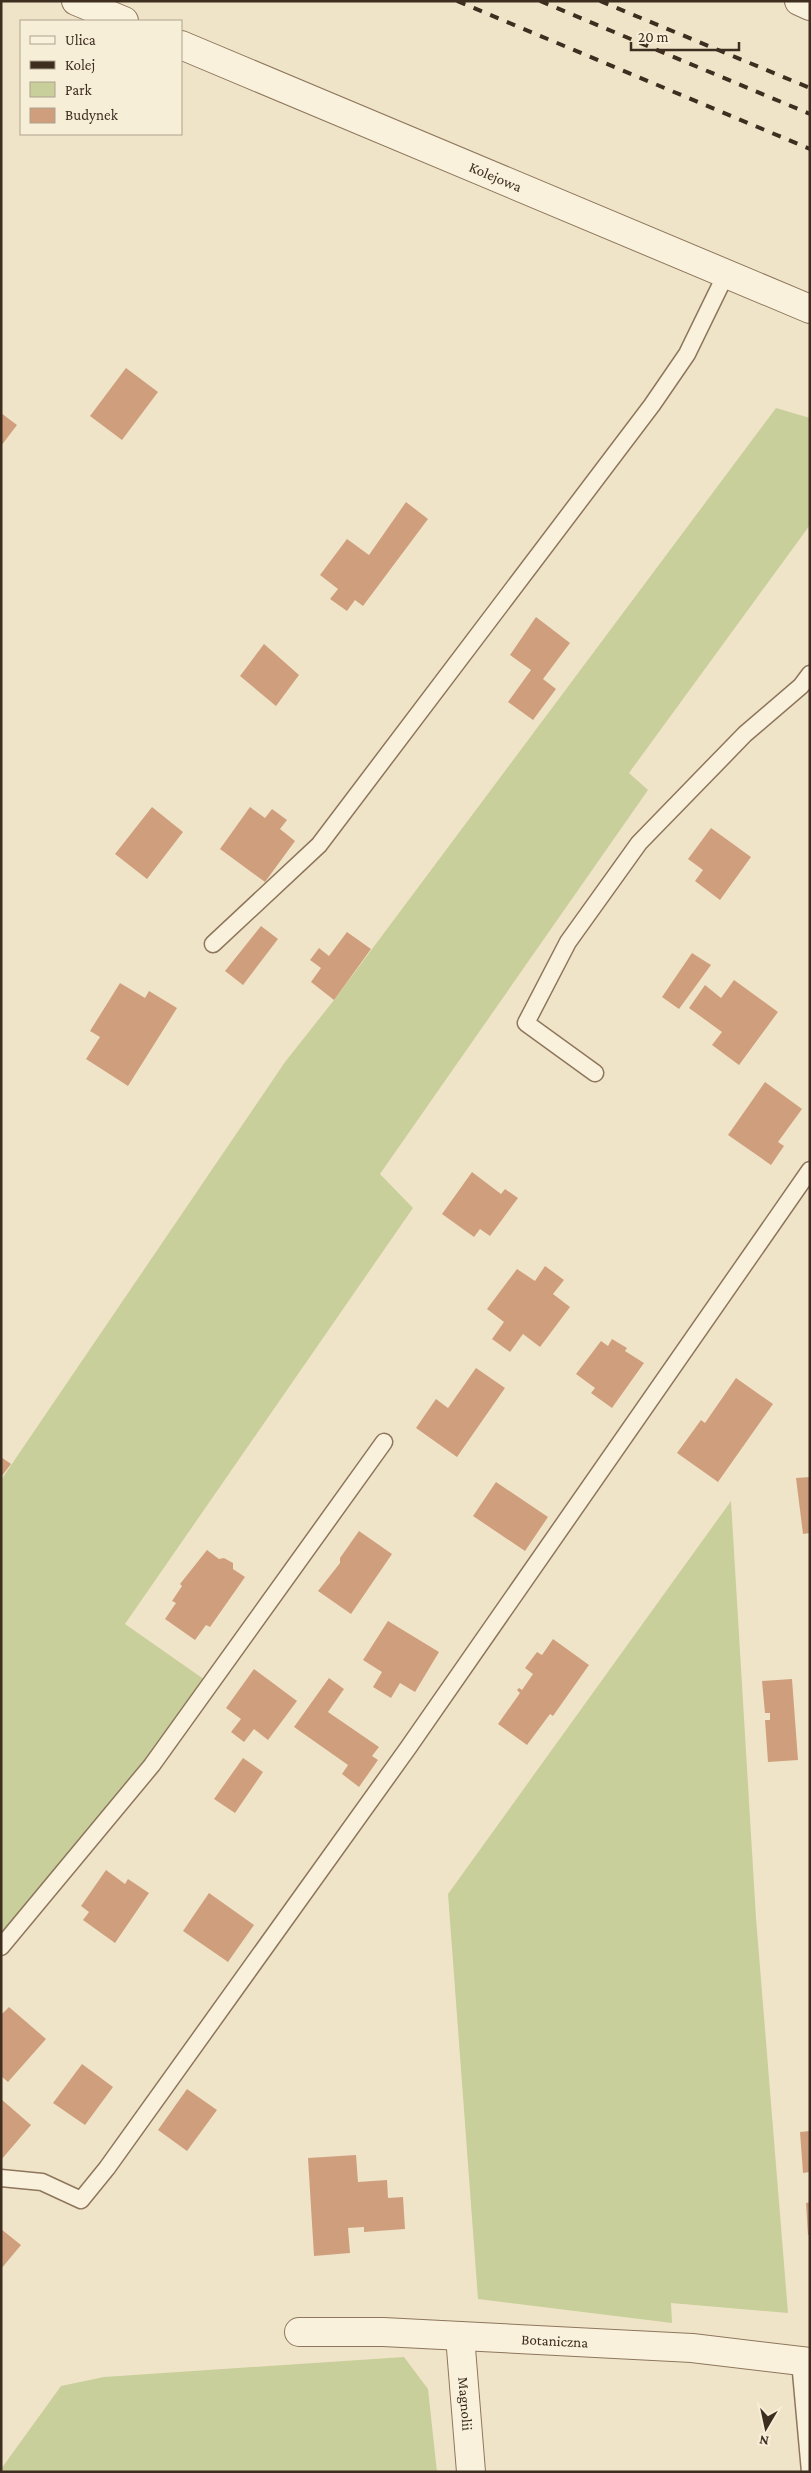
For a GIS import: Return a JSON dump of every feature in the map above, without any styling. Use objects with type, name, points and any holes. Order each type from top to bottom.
[{"type":"street","points":[[76,1],[122,20]]},
{"type":"street","points":[[799,1],[810,6]]},
{"type":"street","name":"Kolejowa","points":[[182,45],[810,309]]},
{"type":"street","name":"Botaniczna","points":[[299,2332],[384,2332],[692,2348],[805,2362]]},
{"type":"street","name":"Magnolii","points":[[460,2336],[471,2472]]},
{"type":"lane","points":[[213,944],[318,845],[385,760],[652,405],[687,354],[726,274]]},
{"type":"lane","points":[[595,1073],[526,1023],[568,942],[639,843],[745,734],[801,686],[810,674]]},
{"type":"lane","points":[[1,2178],[42,2182],[81,2200],[107,2168],[408,1748],[810,1170]]},
{"type":"lane","points":[[1,1947],[152,1765],[384,1442]]},
{"type":"lane","points":[[805,2362],[810,2472]]},
{"type":"green space","points":[[776,408],[810,418],[810,525],[629,773],[648,790],[380,1174],[413,1208],[125,1624],[205,1680],[148,1758],[1,1935],[1,1480],[285,1062],[334,1000]]},
{"type":"green space","points":[[731,1501],[756,1918],[788,2313],[671,2303],[672,2323],[478,2299],[448,1894]]},
{"type":"green space","points":[[404,2357],[428,2389],[437,2472],[1,2472],[1,2469],[61,2386],[104,2377]]},
{"type":"building","points":[[126,368],[158,392],[122,440],[90,416]]},
{"type":"building","points":[[1,413],[17,425],[1,446]]},
{"type":"building","points":[[406,502],[428,519],[363,606],[355,600],[347,611],[330,599],[338,589],[320,575],[347,539],[369,555]]},
{"type":"building","points":[[536,617],[570,643],[543,679],[556,689],[533,720],[508,702],[531,670],[510,655]]},
{"type":"building","points":[[264,644],[299,675],[276,706],[240,676]]},
{"type":"building","points":[[152,807],[183,832],[147,879],[115,854]]},
{"type":"building","points":[[250,807],[265,818],[272,809],[287,820],[280,829],[295,841],[265,882],[220,849]]},
{"type":"building","points":[[711,828],[751,857],[720,900],[695,881],[703,870],[688,859]]},
{"type":"building","points":[[261,926],[278,939],[243,985],[225,971]]},
{"type":"building","points":[[347,932],[371,949],[334,1000],[311,982],[321,968],[310,960],[319,948],[329,956]]},
{"type":"building","points":[[692,953],[711,965],[679,1009],[662,997]]},
{"type":"building","points":[[734,980],[778,1012],[739,1065],[712,1045],[722,1032],[689,1008],[705,985],[721,998]]},
{"type":"building","points":[[120,983],[145,998],[149,991],[177,1008],[128,1086],[86,1059],[100,1037],[90,1031]]},
{"type":"building","points":[[765,1082],[802,1109],[778,1142],[784,1146],[771,1165],[728,1135]]},
{"type":"building","points":[[472,1172],[501,1194],[505,1189],[518,1198],[490,1236],[480,1229],[474,1237],[442,1214]]},
{"type":"building","points":[[545,1266],[564,1280],[553,1294],[570,1307],[540,1347],[523,1334],[510,1352],[492,1339],[504,1322],[487,1309],[517,1269],[535,1281]]},
{"type":"building","points":[[612,1339],[627,1348],[625,1351],[644,1363],[612,1408],[591,1393],[595,1388],[576,1374],[601,1341],[608,1346]]},
{"type":"building","points":[[476,1368],[505,1388],[457,1457],[416,1428],[436,1399],[448,1408]]},
{"type":"building","points":[[736,1378],[773,1404],[718,1482],[677,1453],[701,1420],[705,1423]]},
{"type":"building","points":[[1,1457],[11,1464],[1,1477]]},
{"type":"building","points":[[810,1477],[810,1533],[803,1534],[796,1478]]},
{"type":"building","points":[[496,1482],[548,1517],[525,1551],[473,1516]]},
{"type":"building","points":[[359,1531],[392,1554],[351,1614],[318,1591],[340,1563],[340,1558]]},
{"type":"building","points":[[207,1550],[219,1559],[224,1558],[233,1563],[233,1569],[245,1577],[210,1627],[206,1625],[195,1640],[165,1619],[176,1603],[172,1601],[182,1586],[180,1584]]},
{"type":"building","points":[[388,1621],[439,1652],[415,1692],[400,1683],[391,1698],[373,1687],[382,1672],[363,1660]]},
{"type":"building","points":[[553,1639],[589,1665],[553,1716],[550,1714],[527,1745],[498,1724],[520,1693],[517,1690],[519,1688],[522,1690],[533,1674],[525,1668],[537,1652],[542,1655]]},
{"type":"building","points":[[254,1669],[297,1701],[268,1740],[254,1729],[244,1742],[231,1732],[241,1719],[226,1708]]},
{"type":"building","points":[[329,1678],[344,1689],[328,1712],[379,1747],[372,1756],[378,1760],[359,1787],[342,1774],[348,1765],[294,1727]]},
{"type":"building","points":[[792,1679],[798,1760],[768,1762],[765,1720],[770,1720],[770,1713],[765,1713],[762,1681]]},
{"type":"building","points":[[243,1758],[263,1772],[235,1813],[214,1799]]},
{"type":"building","points":[[106,1870],[125,1884],[128,1879],[149,1893],[115,1943],[83,1920],[89,1912],[81,1906]]},
{"type":"building","points":[[209,1893],[254,1925],[228,1962],[183,1931]]},
{"type":"building","points":[[9,2007],[46,2039],[8,2082],[1,2076],[1,2015]]},
{"type":"building","points":[[82,2064],[113,2087],[85,2125],[53,2103]]},
{"type":"building","points":[[187,2089],[217,2110],[187,2151],[158,2130]]},
{"type":"building","points":[[1,2099],[31,2125],[1,2160]]},
{"type":"building","points":[[810,2131],[810,2172],[803,2173],[800,2132]]},
{"type":"building","points":[[356,2155],[358,2182],[387,2180],[388,2198],[403,2197],[405,2229],[364,2232],[364,2227],[348,2228],[350,2253],[314,2256],[308,2158]]},
{"type":"building","points":[[810,2202],[810,2235],[808,2235],[806,2203]]},
{"type":"building","points":[[1,2229],[21,2245],[1,2269]]},
{"type":"railway","points":[[457,1],[810,149]]},
{"type":"railway","points":[[540,1],[810,114]]},
{"type":"railway","points":[[600,1],[810,88]]}]
